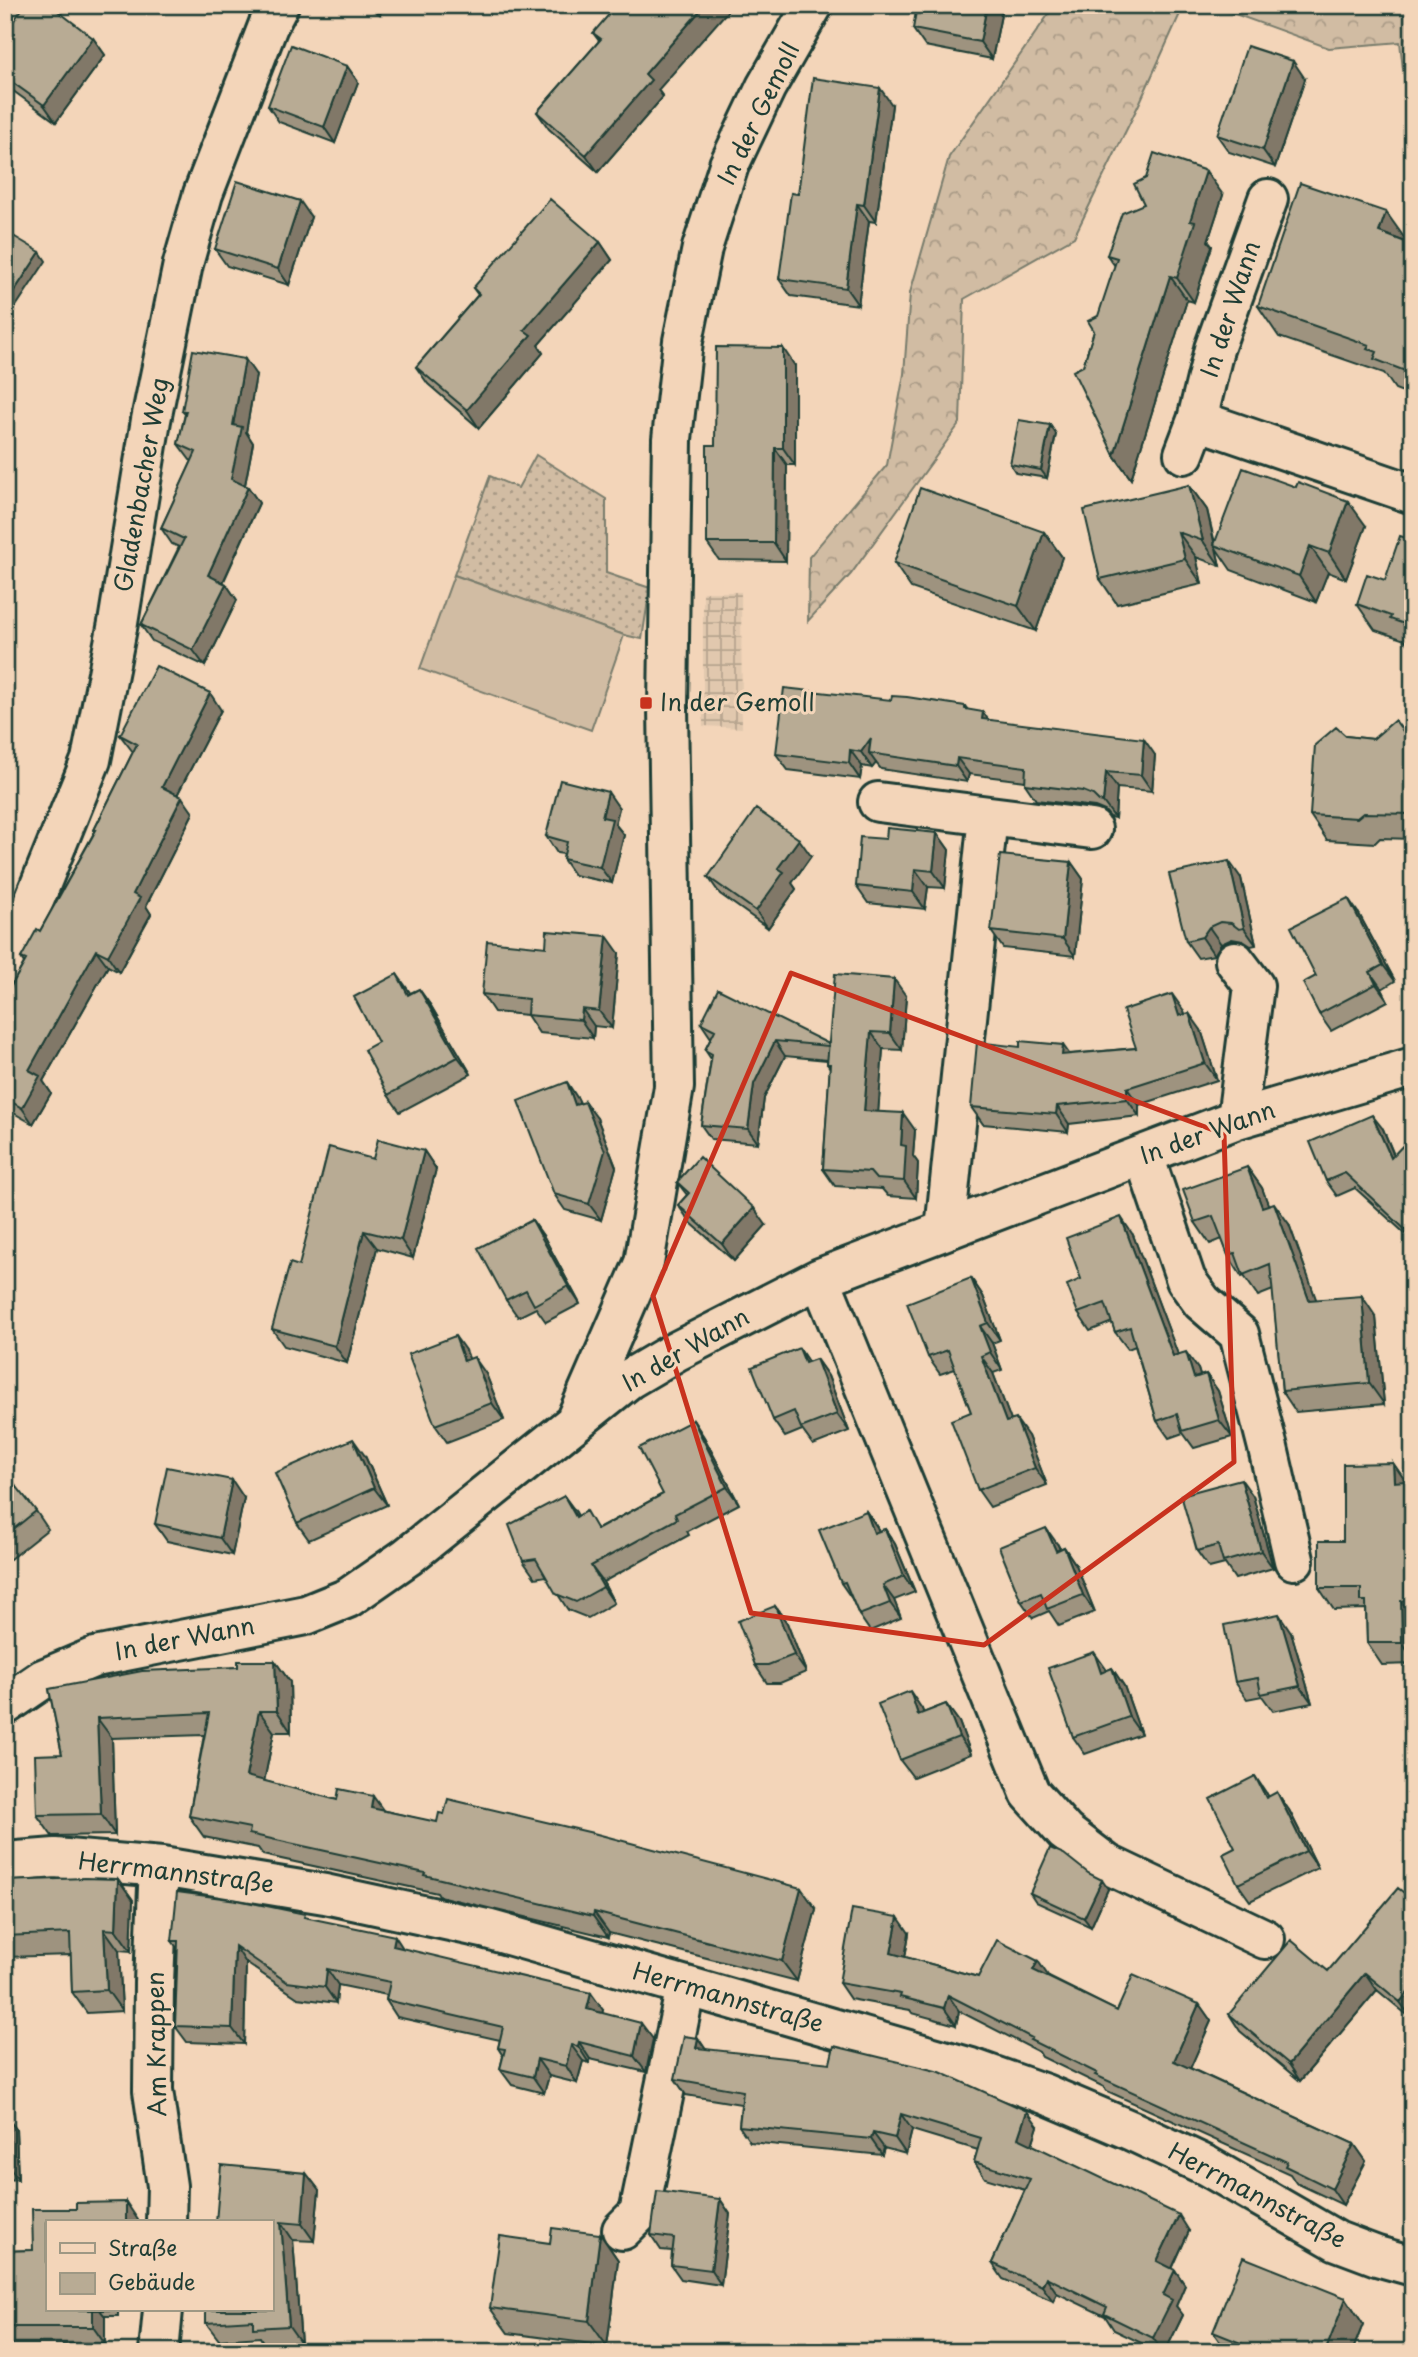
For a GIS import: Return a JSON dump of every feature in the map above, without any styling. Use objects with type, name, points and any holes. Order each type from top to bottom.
[{"type":"street","name":"Gladenbacher Weg","points":[[5,964],[16,945],[91,760],[118,623],[151,419],[183,264],[203,194],[268,26],[279,5]]},
{"type":"street","name":"In der Gemoll","points":[[575,1423],[644,1263],[674,1087],[668,707],[672,439],[683,341],[702,248],[729,165],[766,87],[813,5]]},
{"type":"street","name":"In der Wann","points":[[1268,199],[1214,349],[1190,437],[1413,494]]},
{"type":"street","points":[[878,802],[1091,829]]},
{"type":"street","points":[[945,1230],[988,816]]},
{"type":"street","points":[[1235,961],[1254,986],[1237,1119]]},
{"type":"street","name":"In der Wann","points":[[5,1705],[43,1679],[95,1657],[306,1615],[348,1598],[407,1557],[629,1380],[820,1278],[1237,1119],[1413,1067]]},
{"type":"street","points":[[1144,1156],[1186,1280],[1202,1302],[1239,1334],[1294,1560]]},
{"type":"street","points":[[820,1278],[1030,1793],[1065,1832],[1107,1864],[1265,1939]]},
{"type":"street","name":"Herrmannstraße","points":[[5,1862],[55,1858],[162,1867],[325,1894],[487,1928],[971,2068],[1045,2094],[1207,2166],[1337,2241],[1413,2266]]},
{"type":"street","name":"Am Krappen","points":[[162,1867],[158,1887],[154,1982],[153,2091],[167,2186],[166,2220]]},
{"type":"street","points":[[622,2230],[639,2213],[686,1986]]},
{"type":"street","points":[[159,2352],[163,2312]]},
{"type":"highlighted area","points":[[791,973],[1224,1134],[1234,1462],[984,1645],[751,1613],[653,1296]]},
{"type":"shaded area","points":[[703,592],[741,592],[742,728],[703,726]]},
{"type":"green space","points":[[1055,5],[1184,5],[1074,237],[964,299],[960,423],[851,574],[808,621],[809,557],[887,465],[904,374],[910,293],[949,157]]},
{"type":"green space","points":[[1210,5],[1413,5],[1413,124],[1410,121],[1411,109],[1400,42],[1329,48]]},
{"type":"green space","points":[[536,455],[606,499],[606,573],[650,588],[642,639],[454,575],[490,476],[518,488]]},
{"type":"green space","points":[[454,575],[624,635],[591,730],[420,669]]},
{"type":"building","points":[[25,5],[50,5],[93,38],[44,105],[5,77],[5,33]]},
{"type":"building","points":[[617,5],[705,5],[645,74],[651,80],[586,155],[537,112],[601,39],[593,33]]},
{"type":"building","points":[[917,5],[987,5],[980,42],[913,29]]},
{"type":"building","points":[[291,45],[347,66],[324,127],[268,106]]},
{"type":"building","points":[[1247,46],[1293,61],[1263,150],[1217,135]]},
{"type":"building","points":[[813,78],[880,88],[864,205],[857,204],[846,288],[779,279],[791,193],[798,194]]},
{"type":"building","points":[[1154,153],[1206,171],[1190,221],[1195,222],[1177,278],[1170,276],[1114,455],[1073,371],[1083,366],[1094,331],[1088,321],[1098,316],[1117,258],[1107,255],[1122,213],[1144,204],[1134,184],[1146,178]]},
{"type":"building","points":[[237,181],[300,201],[278,269],[215,249]]},
{"type":"building","points":[[1300,183],[1386,212],[1379,232],[1413,245],[1413,374],[1374,359],[1377,352],[1367,348],[1369,345],[1258,306]]},
{"type":"building","points":[[550,199],[600,242],[524,330],[531,335],[467,410],[416,367],[479,294],[473,288]]},
{"type":"building","points":[[5,231],[40,252],[5,305]]},
{"type":"building","points":[[716,347],[783,348],[783,448],[775,448],[774,543],[707,543],[707,445],[715,445]]},
{"type":"building","points":[[193,350],[245,359],[233,425],[242,427],[231,479],[248,487],[208,575],[226,584],[193,650],[141,625],[184,539],[161,528],[196,452],[178,444],[186,411],[182,411]]},
{"type":"building","points":[[1019,420],[1050,425],[1041,470],[1010,464]]},
{"type":"building","points":[[1243,468],[1296,487],[1298,482],[1348,501],[1329,553],[1310,546],[1299,576],[1214,545]]},
{"type":"building","points":[[1189,485],[1203,541],[1178,532],[1185,559],[1100,579],[1084,510]]},
{"type":"building","points":[[920,488],[1044,532],[1018,606],[894,563]]},
{"type":"building","points":[[1400,536],[1413,540],[1413,627],[1357,604],[1367,574],[1385,580]]},
{"type":"building","points":[[156,666],[210,693],[162,787],[182,797],[133,894],[140,898],[108,956],[96,950],[29,1070],[40,1076],[22,1108],[5,1098],[5,997],[26,960],[21,958],[37,929],[40,931],[96,830],[137,744],[120,735]]},
{"type":"building","points":[[784,688],[891,700],[892,696],[907,697],[965,706],[965,709],[983,712],[982,719],[1144,739],[1141,775],[1106,772],[1103,802],[1083,791],[1025,784],[1026,767],[957,758],[956,766],[869,753],[871,738],[861,752],[850,750],[849,763],[776,754]]},
{"type":"building","points":[[1395,720],[1403,731],[1413,732],[1413,814],[1363,813],[1357,818],[1310,815],[1315,745],[1336,727],[1346,736],[1373,739]]},
{"type":"building","points":[[560,780],[608,792],[602,817],[612,819],[600,867],[563,859],[567,842],[546,836]]},
{"type":"building","points":[[756,809],[799,839],[778,868],[784,872],[756,911],[708,877]]},
{"type":"building","points":[[887,828],[937,833],[933,871],[915,869],[913,892],[856,886],[860,837],[886,839]]},
{"type":"building","points":[[1000,855],[1071,862],[1063,939],[991,931]]},
{"type":"building","points":[[1229,861],[1244,928],[1239,929],[1231,923],[1220,922],[1209,927],[1202,937],[1186,941],[1169,874]]},
{"type":"building","points":[[1348,898],[1383,965],[1370,972],[1376,984],[1319,1014],[1303,983],[1316,976],[1291,927]]},
{"type":"building","points":[[547,931],[607,936],[599,1011],[582,1009],[581,1020],[527,1015],[528,999],[482,994],[487,941],[546,947]]},
{"type":"building","points":[[397,974],[408,995],[419,989],[458,1057],[388,1095],[364,1050],[378,1042],[354,997]]},
{"type":"building","points":[[835,974],[894,979],[890,1033],[871,1032],[864,1111],[903,1113],[901,1145],[906,1146],[904,1181],[876,1179],[870,1172],[823,1169],[830,1064],[827,1064]]},
{"type":"building","points":[[718,989],[829,1044],[775,1041],[754,1084],[748,1129],[701,1125],[712,1054],[705,1050],[715,1030],[701,1023]]},
{"type":"building","points":[[1172,994],[1179,1016],[1189,1013],[1205,1063],[1127,1088],[1127,1099],[1057,1106],[1056,1114],[971,1107],[977,1042],[1020,1047],[1020,1041],[1063,1045],[1062,1055],[1136,1048],[1123,1010]]},
{"type":"building","points":[[567,1082],[575,1105],[585,1102],[605,1151],[589,1204],[554,1194],[518,1101]]},
{"type":"building","points":[[1372,1115],[1391,1158],[1413,1135],[1412,1236],[1345,1173],[1326,1181],[1310,1142]]},
{"type":"building","points":[[378,1139],[424,1151],[401,1240],[364,1231],[335,1346],[272,1329],[290,1263],[299,1266],[329,1147],[373,1159]]},
{"type":"building","points":[[699,1157],[754,1208],[722,1244],[678,1205],[689,1193],[677,1182]]},
{"type":"building","points":[[1247,1167],[1262,1207],[1274,1203],[1309,1300],[1362,1296],[1369,1383],[1282,1391],[1270,1264],[1243,1275],[1235,1253],[1228,1255],[1213,1216],[1195,1222],[1183,1190]]},
{"type":"building","points":[[1121,1217],[1173,1356],[1186,1352],[1194,1378],[1206,1374],[1219,1420],[1182,1431],[1177,1414],[1157,1421],[1130,1327],[1115,1332],[1105,1303],[1078,1313],[1067,1285],[1081,1279],[1066,1238]]},
{"type":"building","points":[[532,1220],[568,1286],[534,1305],[526,1290],[506,1300],[478,1248]]},
{"type":"building","points":[[971,1278],[988,1323],[980,1326],[990,1352],[981,1356],[1006,1422],[1016,1419],[1035,1468],[978,1490],[951,1420],[971,1412],[948,1350],[928,1357],[907,1303]]},
{"type":"building","points":[[455,1336],[464,1361],[474,1357],[492,1403],[435,1425],[408,1354]]},
{"type":"building","points":[[799,1348],[805,1363],[816,1359],[837,1414],[801,1428],[794,1411],[773,1420],[752,1367]]},
{"type":"building","points":[[693,1420],[727,1487],[675,1514],[677,1519],[591,1566],[603,1587],[576,1602],[556,1594],[536,1559],[523,1561],[509,1525],[564,1496],[576,1517],[586,1511],[597,1530],[663,1494],[639,1448]]},
{"type":"building","points":[[353,1439],[374,1488],[297,1523],[275,1473]]},
{"type":"building","points":[[1393,1463],[1394,1482],[1405,1481],[1406,1600],[1401,1601],[1402,1643],[1367,1643],[1366,1601],[1361,1601],[1361,1588],[1319,1588],[1319,1541],[1343,1541],[1343,1464]]},
{"type":"building","points":[[167,1467],[232,1480],[220,1538],[155,1524]]},
{"type":"building","points":[[5,1472],[36,1511],[5,1536]]},
{"type":"building","points":[[1241,1479],[1261,1551],[1223,1562],[1218,1545],[1197,1551],[1181,1495]]},
{"type":"building","points":[[866,1511],[874,1533],[885,1529],[904,1576],[883,1585],[890,1603],[859,1615],[845,1582],[841,1583],[819,1530]]},
{"type":"building","points":[[1046,1528],[1056,1551],[1064,1547],[1083,1595],[1047,1609],[1041,1593],[1021,1601],[999,1547]]},
{"type":"building","points":[[775,1606],[794,1655],[768,1665],[755,1665],[738,1621]]},
{"type":"building","points":[[1279,1614],[1300,1686],[1261,1694],[1258,1678],[1235,1682],[1224,1625]]},
{"type":"building","points":[[1094,1652],[1101,1673],[1112,1668],[1129,1717],[1073,1737],[1048,1668]]},
{"type":"building","points":[[238,1661],[275,1661],[277,1711],[259,1711],[246,1776],[337,1800],[339,1789],[373,1796],[371,1808],[437,1822],[439,1813],[444,1814],[448,1799],[593,1833],[801,1888],[782,1961],[594,1912],[593,1916],[424,1875],[425,1873],[249,1834],[250,1828],[189,1816],[209,1713],[97,1718],[101,1814],[37,1815],[35,1755],[62,1754],[49,1689],[142,1671],[238,1667]]},
{"type":"building","points":[[910,1691],[918,1715],[946,1704],[959,1737],[900,1760],[878,1704]]},
{"type":"building","points":[[1255,1776],[1266,1798],[1277,1792],[1306,1851],[1238,1884],[1223,1854],[1235,1848],[1210,1799]]},
{"type":"building","points":[[1050,1848],[1064,1854],[1088,1873],[1102,1880],[1084,1918],[1030,1893]]},
{"type":"building","points":[[118,1879],[116,1930],[104,1929],[107,1990],[72,1992],[70,1933],[5,1936],[5,1881]]},
{"type":"building","points":[[1398,1888],[1413,1900],[1413,1950],[1410,1953],[1413,1955],[1413,1987],[1400,2002],[1365,1973],[1289,2064],[1229,2014],[1291,1940],[1328,1971]]},
{"type":"building","points":[[177,1892],[237,1900],[305,1914],[304,1917],[395,1936],[393,1946],[591,1993],[587,2009],[641,2023],[634,2056],[579,2042],[578,2046],[571,2045],[566,2066],[537,2059],[533,2077],[500,2069],[505,2049],[498,2048],[503,2027],[386,2000],[390,1982],[327,1969],[325,1987],[287,1982],[235,1946],[232,2028],[175,2026],[178,1941],[172,1941]]},
{"type":"building","points":[[852,1909],[898,1917],[891,1953],[978,1977],[997,1940],[1038,1961],[1033,1970],[1117,2011],[1133,1975],[1199,2004],[1174,2061],[1354,2144],[1332,2189],[1285,2166],[1287,2162],[1095,2075],[1097,2073],[948,1995],[944,2008],[900,1997],[901,1994],[839,1983]]},
{"type":"building","points":[[684,2036],[698,2038],[696,2048],[830,2063],[834,2046],[940,2072],[1027,2111],[1018,2138],[1179,2215],[1157,2261],[1175,2270],[1163,2295],[1172,2300],[1153,2338],[1104,2314],[1107,2307],[1046,2277],[1042,2286],[992,2263],[1030,2179],[974,2162],[981,2138],[901,2114],[895,2138],[873,2133],[871,2139],[739,2126],[743,2091],[675,2079]]},
{"type":"building","points":[[221,2165],[306,2173],[302,2224],[281,2222],[289,2326],[253,2328],[253,2320],[206,2323],[206,2312],[273,2312],[273,2220],[216,2220]]},
{"type":"building","points":[[657,2191],[720,2199],[711,2270],[671,2265],[674,2238],[651,2235]]},
{"type":"building","points":[[126,2202],[126,2220],[46,2220],[46,2312],[93,2312],[93,2327],[5,2327],[5,2251],[33,2250],[32,2209],[76,2209],[76,2203]]},
{"type":"building","points":[[552,2228],[600,2234],[589,2321],[490,2308],[500,2236],[550,2243]]},
{"type":"building","points":[[1243,2257],[1346,2298],[1325,2352],[1263,2352],[1213,2332]]},
{"type":"place","name":"In der Gemoll","points":[[646,703]]}]
